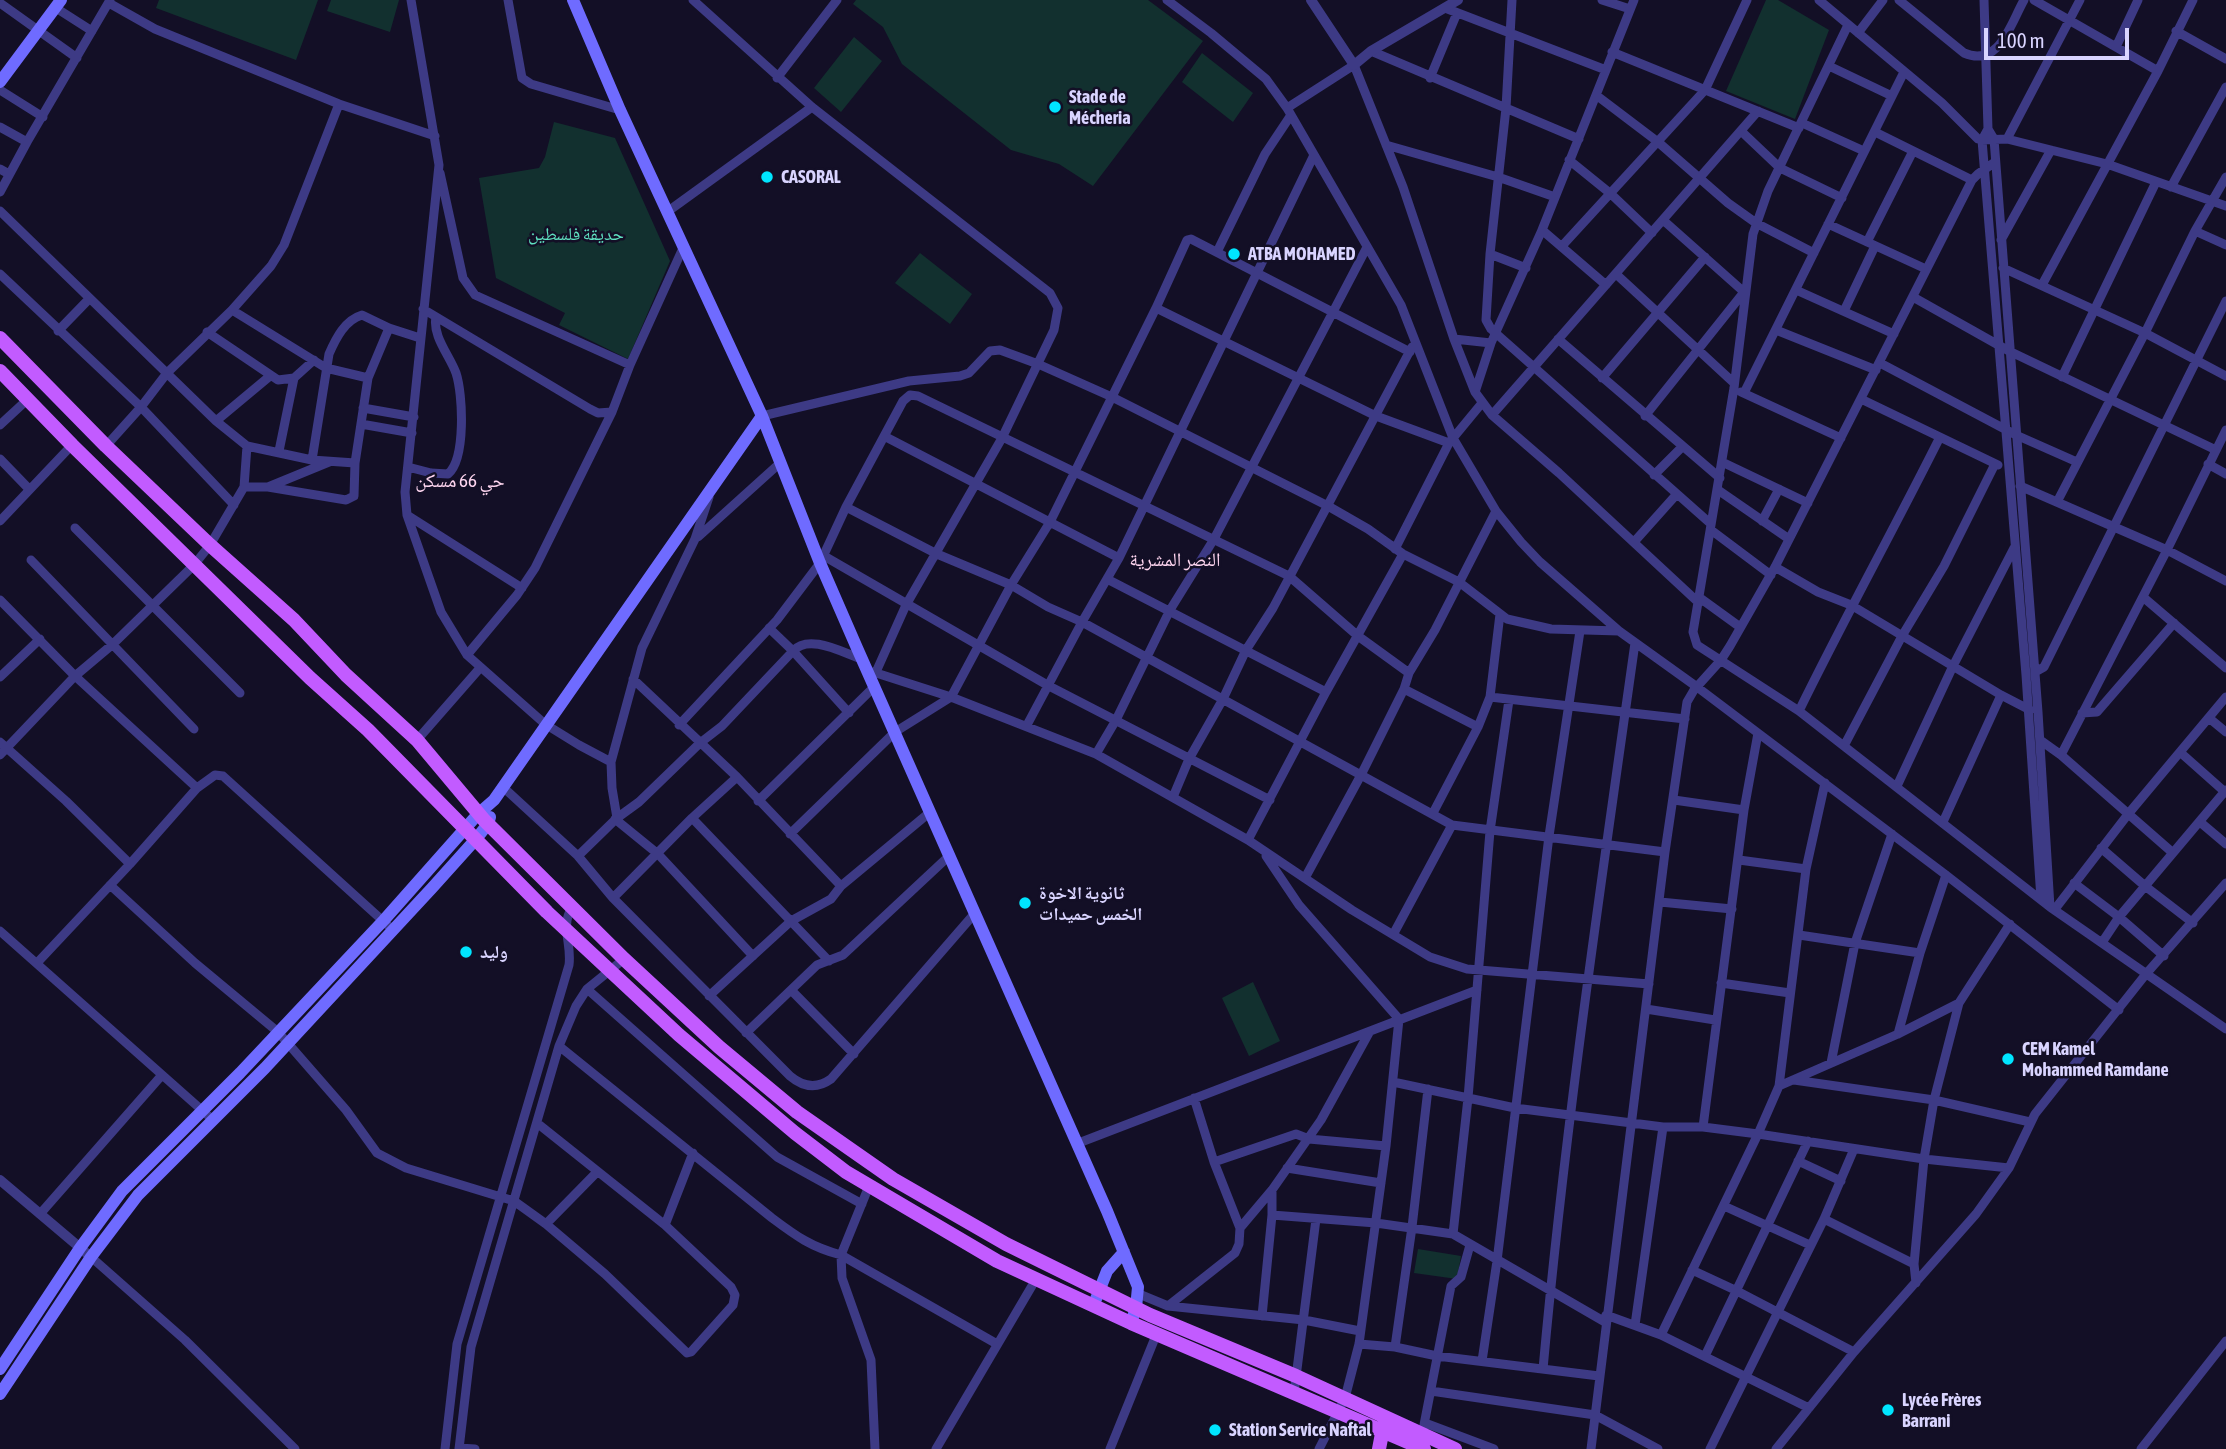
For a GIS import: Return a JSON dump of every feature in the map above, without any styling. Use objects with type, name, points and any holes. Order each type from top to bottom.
[{"type":"main road","points":[[573,0],[620,110],[762,416],[929,813],[1124,1252],[1138,1301],[1131,1323]]},
{"type":"main road","points":[[0,82],[59,4]]},
{"type":"main road","points":[[0,338],[106,446],[294,620],[346,675],[417,740],[483,819],[624,959],[719,1046],[797,1112],[893,1179],[963,1221],[1100,1289],[1138,1301],[1345,1398],[1383,1425]]},
{"type":"main road","points":[[0,370],[72,445],[310,678],[368,730],[610,971],[762,1107],[846,1172],[997,1261],[1131,1323],[1337,1413],[1424,1436],[1455,1449]]},
{"type":"main road","points":[[0,1394],[91,1258],[138,1195],[213,1120],[283,1037],[389,925],[483,819],[545,724],[762,416]]},
{"type":"main road","points":[[368,730],[387,712]]},
{"type":"main road","points":[[0,1369],[80,1248],[122,1191],[202,1110],[283,1037]]},
{"type":"main road","points":[[1094,1306],[1107,1271],[1124,1252]]},
{"type":"main road","points":[[1379,1449],[1383,1425]]},
{"type":"street","points":[[411,0],[439,165],[463,278],[469,290],[630,365]]},
{"type":"street","points":[[508,0],[522,78],[531,84],[620,110]]},
{"type":"street","points":[[693,0],[811,107],[1049,293],[1055,301],[1058,318],[1002,438],[906,605],[849,713],[758,801]]},
{"type":"street","points":[[777,78],[837,0]]},
{"type":"street","points":[[1167,0],[1266,79],[1289,112],[1395,293],[1416,341],[1451,440],[1496,511],[1540,562],[1619,631],[1825,783],[2119,1010]]},
{"type":"street","points":[[1217,252],[1265,154],[1289,112],[1371,51],[1458,0]]},
{"type":"street","points":[[1513,0],[1506,108],[1485,310],[1489,326],[1711,527],[1773,571],[1851,605],[2001,695],[2039,712]]},
{"type":"street","points":[[1475,392],[1491,343],[1542,230],[1632,5],[1602,0]]},
{"type":"street","points":[[1562,246],[1705,90],[1746,0]]},
{"type":"street","points":[[1820,0],[1982,140],[2007,139],[2107,164],[2226,206]]},
{"type":"street","points":[[1858,33],[1883,0]]},
{"type":"street","points":[[1899,0],[1964,53],[1974,57],[1987,56],[1998,48],[2024,0]]},
{"type":"street","points":[[1984,0],[1988,129],[1982,140],[2041,900]]},
{"type":"street","points":[[2034,0],[2158,71]]},
{"type":"street","points":[[2007,139],[2080,0]]},
{"type":"street","points":[[2116,47],[2138,0]]},
{"type":"street","points":[[2042,285],[2158,71],[2193,0]]},
{"type":"street","points":[[0,192],[110,2],[155,29],[339,104],[435,136]]},
{"type":"street","points":[[1316,2],[1354,65],[1420,235],[1454,339],[1482,403],[1492,415],[1699,600],[1740,627]]},
{"type":"street","points":[[0,4],[77,58]]},
{"type":"street","points":[[59,4],[92,31]]},
{"type":"street","points":[[1445,8],[1606,70]]},
{"type":"street","points":[[1430,78],[1457,13]]},
{"type":"street","points":[[1849,24],[1768,191],[1756,223],[1744,292],[1720,478],[1693,638],[1697,645],[1799,711],[2041,900],[2226,1029]]},
{"type":"street","points":[[2176,31],[2226,59]]},
{"type":"street","points":[[1371,51],[1430,78],[1579,138]]},
{"type":"street","points":[[1612,52],[1864,151]]},
{"type":"street","points":[[1829,66],[1892,96]]},
{"type":"street","points":[[1744,393],[1904,72]]},
{"type":"street","points":[[2171,187],[2226,87]]},
{"type":"street","points":[[0,90],[43,117]]},
{"type":"street","points":[[1596,95],[1658,142],[1728,204],[1756,223],[1814,253]]},
{"type":"street","points":[[106,446],[167,373],[232,310],[271,266],[284,245],[339,104]]},
{"type":"street","points":[[667,212],[811,107]]},
{"type":"street","points":[[1492,415],[1758,111]]},
{"type":"street","points":[[0,127],[27,142]]},
{"type":"street","points":[[1988,129],[1994,139],[2052,908]]},
{"type":"street","points":[[1741,131],[1780,168],[1842,198]]},
{"type":"street","points":[[1875,132],[1972,180]]},
{"type":"street","points":[[1386,145],[1498,177],[1555,197]]},
{"type":"street","points":[[2001,240],[2051,150]]},
{"type":"street","points":[[1844,311],[1913,151]]},
{"type":"street","points":[[1027,725],[1119,558],[1314,155]]},
{"type":"street","points":[[1569,160],[1611,194],[1652,233]]},
{"type":"street","points":[[1591,1449],[1665,852],[1690,696],[1721,660],[1773,571],[1972,180],[1995,162]]},
{"type":"street","points":[[439,165],[405,492],[407,515],[441,612],[467,655],[545,724],[579,746],[611,762]]},
{"type":"street","points":[[0,169],[9,174]]},
{"type":"street","points":[[2057,502],[2226,177]]},
{"type":"street","points":[[2063,377],[2092,311],[2156,182]]},
{"type":"street","points":[[0,211],[216,421],[247,446],[312,460],[355,463]]},
{"type":"street","points":[[1663,220],[1744,292]]},
{"type":"street","points":[[1828,224],[1926,269]]},
{"type":"street","points":[[1542,230],[1606,285]]},
{"type":"street","points":[[2196,231],[2226,246]]},
{"type":"street","points":[[790,834],[895,732],[951,696],[1011,585],[1050,523],[1187,240],[1191,239],[1217,252],[1410,352]]},
{"type":"street","points":[[1096,754],[1116,720],[1170,610],[1214,539],[1367,247]]},
{"type":"street","points":[[467,655],[535,568],[612,412],[630,365],[683,248]]},
{"type":"street","points":[[1490,254],[1526,268]]},
{"type":"street","points":[[1602,379],[1704,257]]},
{"type":"street","points":[[2003,268],[2145,333],[2226,376]]},
{"type":"street","points":[[0,274],[141,407],[234,505]]},
{"type":"street","points":[[1616,274],[1744,393],[1841,439]]},
{"type":"street","points":[[1796,290],[1894,334]]},
{"type":"street","points":[[1645,416],[1744,292]]},
{"type":"street","points":[[1913,297],[2009,351],[2216,450]]},
{"type":"street","points":[[58,331],[89,299]]},
{"type":"street","points":[[2035,672],[2044,667],[2226,301]]},
{"type":"street","points":[[1156,308],[1376,416],[1451,440]]},
{"type":"street","points":[[424,309],[590,409],[598,413],[612,412]]},
{"type":"street","points":[[232,310],[326,368],[368,378]]},
{"type":"street","points":[[312,460],[326,368],[335,341],[353,317],[362,315],[389,328],[420,338]]},
{"type":"street","points":[[408,467],[448,474],[459,454],[460,389],[454,367],[436,330],[436,317]]},
{"type":"street","points":[[244,487],[268,487],[349,499],[354,495],[355,463],[368,378],[389,328]]},
{"type":"street","points":[[1776,330],[1878,366],[2016,435],[2077,462]]},
{"type":"street","points":[[207,332],[278,380],[294,378],[314,360]]},
{"type":"street","points":[[1454,339],[1491,343]]},
{"type":"street","points":[[1558,339],[1720,478]]},
{"type":"street","points":[[1173,797],[1189,759],[1223,699],[1246,650],[1273,608],[1416,341]]},
{"type":"street","points":[[762,416],[909,381],[960,376],[969,373],[990,351],[995,350],[1038,364],[1112,397],[1252,466],[1368,529],[1399,551],[1459,582],[1514,622],[1580,631],[1619,631]]},
{"type":"street","points":[[216,421],[270,376]]},
{"type":"street","points":[[279,451],[294,378]]},
{"type":"street","points":[[679,725],[769,628],[822,560],[846,507],[903,401],[910,395],[918,396],[1289,576],[1358,636],[1409,673]]},
{"type":"street","points":[[0,425],[28,399]]},
{"type":"street","points":[[1861,399],[2009,471]]},
{"type":"street","points":[[1248,840],[1358,636],[1451,440],[1482,403]]},
{"type":"street","points":[[363,408],[414,417]]},
{"type":"street","points":[[361,424],[412,433]]},
{"type":"street","points":[[2061,755],[2226,430]]},
{"type":"street","points":[[884,436],[1119,558]]},
{"type":"street","points":[[1799,711],[1851,605],[1940,437]]},
{"type":"street","points":[[0,521],[72,445]]},
{"type":"street","points":[[130,864],[66,801],[2,748],[194,565],[210,545],[244,487],[247,446]]},
{"type":"street","points":[[1654,475],[1682,447]]},
{"type":"street","points":[[0,459],[29,489]]},
{"type":"street","points":[[268,487],[330,462]]},
{"type":"street","points":[[695,539],[780,463]]},
{"type":"street","points":[[1722,463],[1808,503]]},
{"type":"street","points":[[1844,746],[1902,636],[1944,566],[1995,464]]},
{"type":"street","points":[[2208,464],[2226,474]]},
{"type":"street","points":[[713,486],[695,539],[642,648],[611,762],[612,788],[616,818],[658,854],[753,956]]},
{"type":"street","points":[[2020,486],[2167,550],[2226,581]]},
{"type":"street","points":[[1762,521],[1779,489]]},
{"type":"street","points":[[1718,490],[1789,539]]},
{"type":"street","points":[[1634,542],[1676,495]]},
{"type":"street","points":[[846,507],[937,554],[1011,585],[1048,607],[1082,622],[1452,825],[1665,852]]},
{"type":"street","points":[[1305,878],[1361,775],[1404,689],[1409,673],[1496,511]]},
{"type":"street","points":[[407,515],[522,588]]},
{"type":"street","points":[[75,528],[240,693]]},
{"type":"street","points":[[1898,786],[1953,666],[2023,530]]},
{"type":"street","points":[[31,559],[194,729]]},
{"type":"street","points":[[822,560],[1049,686],[1270,800]]},
{"type":"street","points":[[1107,579],[1326,692]]},
{"type":"street","points":[[2143,597],[2226,668]]},
{"type":"street","points":[[2,604],[75,676],[197,788]]},
{"type":"street","points":[[1433,813],[1478,727],[1490,697],[1500,614]]},
{"type":"street","points":[[2082,713],[2097,712],[2174,624]]},
{"type":"street","points":[[769,628],[849,713]]},
{"type":"street","points":[[1482,1361],[1497,1261],[1549,836],[1580,631]]},
{"type":"street","points":[[0,677],[40,639]]},
{"type":"street","points":[[578,856],[616,818],[639,802],[700,743],[722,726],[798,646],[808,643],[870,672],[951,696],[1096,754],[1248,840],[1430,957],[1460,968],[1588,981],[1649,984]]},
{"type":"street","points":[[1543,1369],[1571,1115],[1635,643]]},
{"type":"street","points":[[417,740],[480,668]]},
{"type":"street","points":[[633,679],[737,777],[841,886]]},
{"type":"street","points":[[1404,689],[1478,727]]},
{"type":"street","points":[[1944,822],[2001,695]]},
{"type":"street","points":[[1490,697],[1685,719]]},
{"type":"street","points":[[2052,908],[2226,697]]},
{"type":"street","points":[[1453,1234],[1468,1098],[1490,831],[1509,700]]},
{"type":"street","points":[[2209,718],[2226,732]]},
{"type":"street","points":[[1703,1127],[1744,810],[1758,733]]},
{"type":"street","points":[[2040,740],[2061,755],[2173,853]]},
{"type":"street","points":[[2103,941],[2119,917],[2226,792],[2181,753]]},
{"type":"street","points":[[37,963],[197,788],[215,775],[223,776],[389,925]]},
{"type":"street","points":[[613,898],[737,777]]},
{"type":"street","points":[[1661,1335],[1779,1086],[1807,869],[1825,783]]},
{"type":"street","points":[[504,788],[578,856],[613,898],[746,1033],[802,1085],[827,1082],[975,913]]},
{"type":"street","points":[[1674,800],[1744,810]]},
{"type":"street","points":[[709,996],[791,921],[831,899],[841,886],[929,813]]},
{"type":"street","points":[[692,818],[829,961]]},
{"type":"street","points":[[2200,822],[2226,844]]},
{"type":"street","points":[[1394,933],[1452,825]]},
{"type":"street","points":[[1831,1063],[1855,943],[1892,834]]},
{"type":"street","points":[[2101,848],[2193,923]]},
{"type":"street","points":[[1263,852],[1299,905],[1399,1019],[1386,1146],[1359,1344],[1345,1398],[1319,1449]]},
{"type":"street","points":[[746,1033],[817,965],[843,955],[949,856]]},
{"type":"street","points":[[1738,860],[1807,869]]},
{"type":"street","points":[[1898,1034],[1920,953],[1946,875]]},
{"type":"street","points":[[2074,883],[2164,956]]},
{"type":"street","points":[[1776,1449],[1854,1352],[1976,1214],[2009,1168],[2030,1122],[2146,974],[2226,883]]},
{"type":"street","points":[[110,885],[195,963],[283,1037],[346,1110],[377,1153],[406,1168],[513,1201],[546,1224],[689,1353],[733,1305],[735,1295],[731,1287],[665,1225],[537,1123]]},
{"type":"street","points":[[1660,902],[1732,909]]},
{"type":"street","points":[[445,1449],[457,1344],[569,965],[571,952],[566,917],[572,907]]},
{"type":"street","points":[[1916,1283],[1914,1264],[1924,1159],[1934,1100],[1959,1003],[2010,924]]},
{"type":"street","points":[[0,931],[213,1120]]},
{"type":"street","points":[[1799,935],[1920,953]]},
{"type":"street","points":[[474,1449],[459,1448],[471,1347],[559,1046],[576,1006],[587,989],[624,959]]},
{"type":"street","points":[[1721,983],[1790,993]]},
{"type":"street","points":[[587,989],[777,1157],[862,1204]]},
{"type":"street","points":[[791,990],[854,1054]]},
{"type":"street","points":[[1076,1144],[1477,990]]},
{"type":"street","points":[[1779,1086],[1898,1034],[1959,1003]]},
{"type":"street","points":[[1646,1009],[1715,1020]]},
{"type":"street","points":[[1240,1228],[1309,1139],[1370,1031]]},
{"type":"street","points":[[559,1046],[804,1242],[817,1249],[841,1255],[997,1344]]},
{"type":"street","points":[[40,1214],[162,1075]]},
{"type":"street","points":[[1793,1079],[1934,1100],[2030,1122]]},
{"type":"street","points":[[1393,1082],[1515,1108],[1632,1124],[1703,1127],[1924,1159],[2009,1168]]},
{"type":"street","points":[[1395,1347],[1428,1088]]},
{"type":"street","points":[[1168,1306],[1235,1253],[1239,1244],[1240,1228],[1214,1162],[1194,1098]]},
{"type":"street","points":[[1635,1325],[1663,1127]]},
{"type":"street","points":[[1214,1162],[1291,1135],[1386,1146]]},
{"type":"street","points":[[1705,1356],[1808,1141]]},
{"type":"street","points":[[1710,1449],[1824,1219],[1854,1149]]},
{"type":"street","points":[[665,1225],[693,1153]]},
{"type":"street","points":[[1798,1161],[1841,1181]]},
{"type":"street","points":[[1287,1168],[1381,1183]]},
{"type":"street","points":[[546,1224],[597,1172]]},
{"type":"street","points":[[0,1180],[185,1340],[295,1449]]},
{"type":"street","points":[[869,1186],[841,1255],[842,1278],[871,1360],[875,1449]]},
{"type":"street","points":[[1262,1316],[1272,1190]]},
{"type":"street","points":[[1724,1206],[1810,1245]]},
{"type":"street","points":[[1272,1215],[1376,1223],[1453,1234],[1497,1261],[1606,1319],[1635,1325],[1661,1335],[1809,1408]]},
{"type":"street","points":[[1294,1393],[1317,1219]]},
{"type":"street","points":[[1824,1219],[1914,1264]]},
{"type":"street","points":[[1470,1245],[1461,1277],[1451,1286],[1424,1436],[1494,1449]]},
{"type":"street","points":[[1692,1270],[1854,1352]]},
{"type":"street","points":[[936,1449],[1036,1279]]},
{"type":"street","points":[[1138,1301],[1304,1320],[1360,1331]]},
{"type":"street","points":[[1110,1449],[1157,1333]]},
{"type":"street","points":[[2141,1449],[2226,1341]]},
{"type":"street","points":[[1359,1344],[1599,1376]]},
{"type":"street","points":[[1431,1391],[1595,1415],[1658,1449]]},
{"type":"green space","points":[[159,0],[318,0],[296,60],[156,8]]},
{"type":"green space","points":[[331,0],[399,0],[390,32],[327,11]]},
{"type":"green space","name":"Stade de Mécheria","points":[[856,0],[1148,0],[1203,41],[1093,186],[1059,164],[1011,150],[902,64],[883,27],[853,4]]},
{"type":"green space","points":[[1766,0],[1778,0],[1829,30],[1795,119],[1726,91]]},
{"type":"green space","points":[[854,37],[882,61],[841,112],[814,88]]},
{"type":"green space","points":[[1202,53],[1253,93],[1233,122],[1182,82]]},
{"type":"green space","name":"حديقة فلسطين","points":[[554,122],[615,138],[670,261],[628,359],[559,325],[565,313],[496,278],[479,178],[539,168],[545,157]]},
{"type":"green space","points":[[920,253],[972,294],[950,324],[895,283]]},
{"type":"green space","points":[[1253,982],[1280,1041],[1249,1056],[1222,998]]},
{"type":"green space","points":[[1418,1249],[1461,1256],[1457,1279],[1414,1273]]},
{"type":"place","name":"Stade de Mécheria","points":[[1055,107]]},
{"type":"place","name":"CASORAL","points":[[767,177]]},
{"type":"place","name":"ATBA MOHAMED","points":[[1234,254]]},
{"type":"place","name":"ثانوية الاخوة الخمس حميدات","points":[[1025,903]]},
{"type":"place","name":"وليد","points":[[466,952]]},
{"type":"place","name":"CEM Kamel Mohammed Ramdane","points":[[2008,1059]]},
{"type":"place","name":"Lycée Frères Barrani","points":[[1888,1410]]},
{"type":"place","name":"Station Service Naftal","points":[[1215,1430]]},
{"type":"district","name":"حي 66 مسكن","points":[[460,481]]},
{"type":"district","name":"النصر المشرية","points":[[1175,560]]}]
